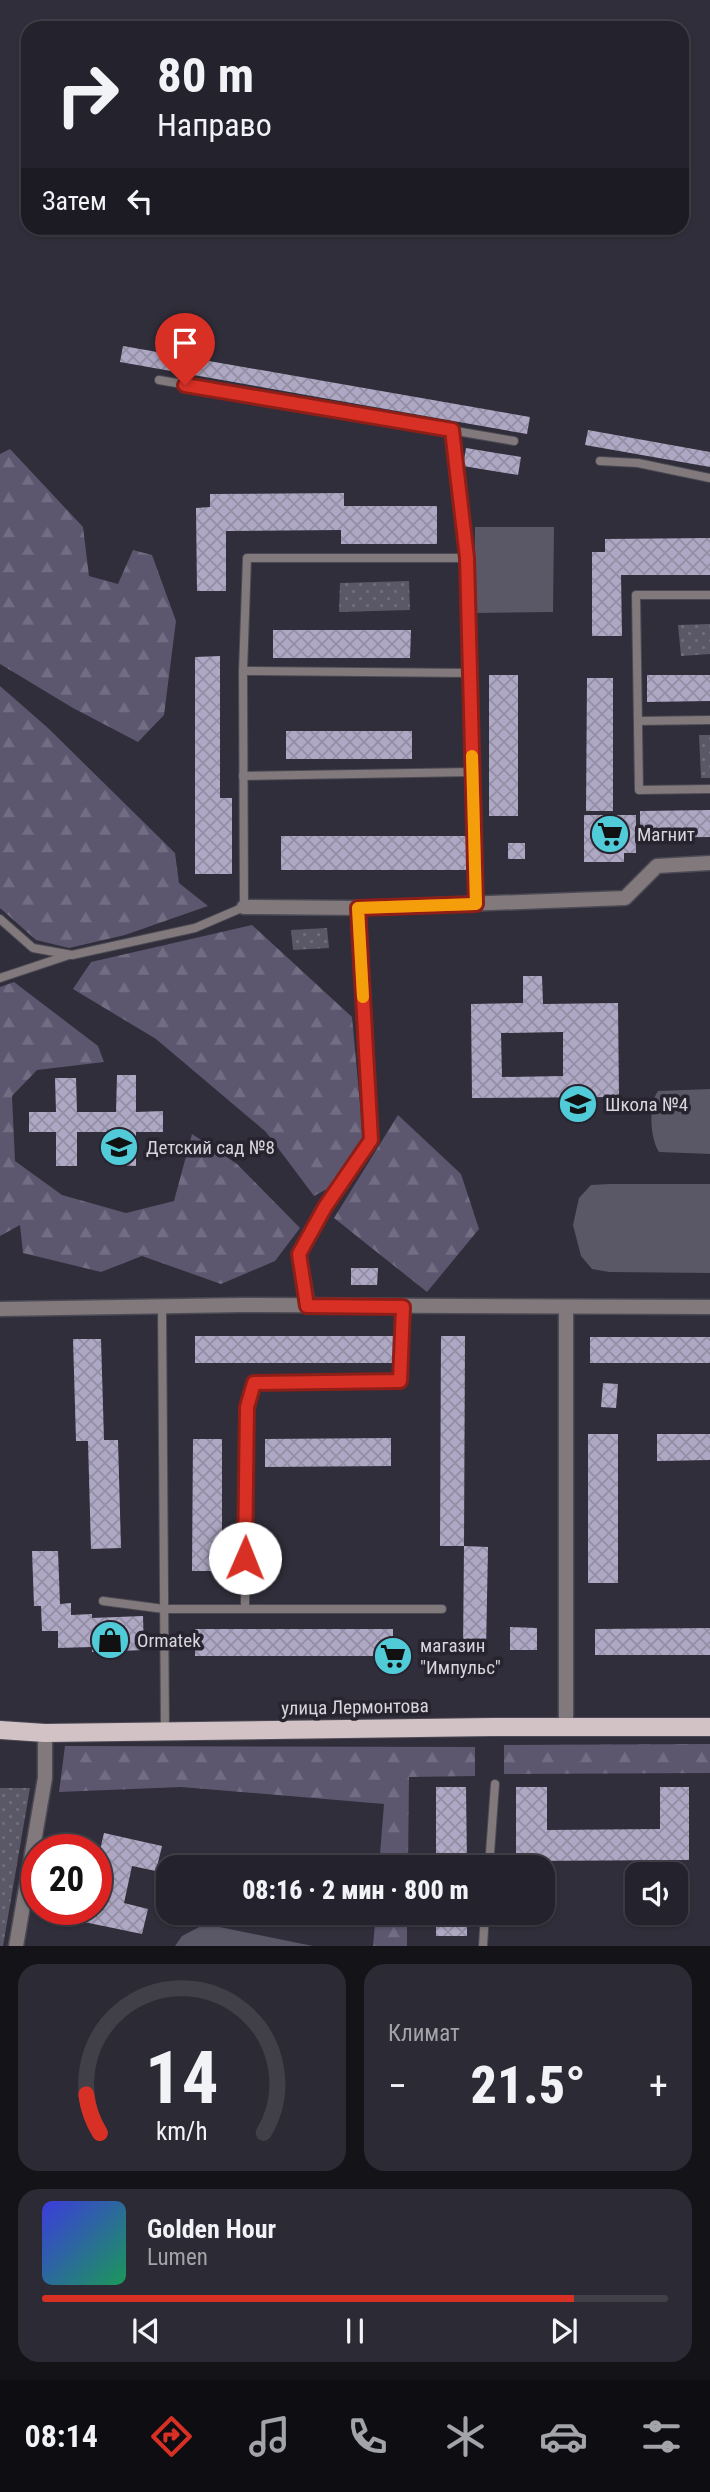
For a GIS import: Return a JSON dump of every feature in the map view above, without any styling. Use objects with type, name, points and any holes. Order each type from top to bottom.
[{"type":"main road","name":"улица Лермонтова","points":[[0,1730],[45,1733],[710,1727]]},
{"type":"street","points":[[244,907],[358,908],[625,898],[657,866],[710,863]]},
{"type":"street","points":[[307,1306],[299,1254],[325,1207],[371,1140],[358,908]]},
{"type":"street","points":[[0,1309],[307,1306],[710,1307]]},
{"type":"street","points":[[566,1308],[566,1728]]},
{"type":"street","points":[[16,1946],[45,1778],[45,1733]]},
{"type":"lane","points":[[159,380],[514,441]]},
{"type":"lane","points":[[452,430],[467,558],[476,904]]},
{"type":"lane","points":[[600,461],[638,463],[710,478]]},
{"type":"lane","points":[[0,978],[72,954],[195,928],[244,907],[243,671],[247,558],[467,558]]},
{"type":"lane","points":[[710,595],[636,595],[639,790],[710,789]]},
{"type":"lane","points":[[243,671],[470,673]]},
{"type":"lane","points":[[638,720],[710,720]]},
{"type":"lane","points":[[243,776],[472,772]]},
{"type":"lane","points":[[0,919],[33,948],[72,954]]},
{"type":"lane","points":[[162,1307],[165,1731]]},
{"type":"lane","points":[[245,1608],[247,1407],[254,1383],[400,1381],[403,1307]]},
{"type":"lane","points":[[103,1601],[164,1609],[442,1609]]},
{"type":"lane","points":[[490,1855],[495,1784]]},
{"type":"lane","points":[[483,1946],[484,1925]]},
{"type":"shaded area","points":[[475,527],[554,527],[553,612],[474,613]]},
{"type":"shaded area","points":[[409,581],[410,610],[339,612],[340,583]]},
{"type":"shaded area","points":[[710,624],[710,654],[681,656],[678,625]]},
{"type":"shaded area","points":[[699,735],[710,735],[710,778],[701,778]]},
{"type":"shaded area","points":[[327,928],[329,948],[293,950],[291,930]]},
{"type":"shaded area","points":[[710,1089],[710,1154],[659,1152],[651,1122],[658,1091]]},
{"type":"shaded area","points":[[710,1184],[710,1273],[609,1272],[592,1269],[581,1256],[573,1225],[579,1198],[591,1185]]},
{"type":"shaded area","points":[[0,1788],[30,1788],[3,1946],[0,1946]]},
{"type":"shaded area","points":[[203,1925],[210,1925],[313,1946],[175,1946],[182,1936]]},
{"type":"green space","points":[[10,449],[83,527],[89,576],[118,584],[133,550],[152,555],[176,621],[164,715],[138,742],[73,708],[0,664],[0,454]]},
{"type":"green space","points":[[0,686],[48,728],[175,853],[179,883],[208,906],[125,935],[69,948],[36,940],[0,908]]},
{"type":"green space","points":[[252,925],[352,1017],[363,1137],[327,1189],[314,1196],[266,1132],[156,1039],[73,989],[91,962]]},
{"type":"green space","points":[[14,982],[98,1046],[104,1062],[37,1070],[12,1096],[15,1161],[62,1195],[126,1213],[174,1201],[192,1134],[237,1164],[300,1228],[275,1261],[221,1284],[142,1256],[101,1272],[23,1253],[20,1225],[0,1236],[0,987]]},
{"type":"green space","points":[[398,1115],[461,1174],[479,1229],[427,1292],[334,1218]]},
{"type":"green space","points":[[710,1744],[710,1773],[504,1774],[504,1745]]},
{"type":"green space","points":[[65,1746],[475,1747],[475,1776],[409,1777],[408,1855],[380,1855],[384,1804],[181,1787],[59,1792]]},
{"type":"green space","points":[[375,1925],[407,1925],[407,1946],[373,1946]]},
{"type":"building","points":[[123,346],[530,417],[527,434],[120,362]]},
{"type":"building","points":[[588,430],[710,452],[710,467],[585,445]]},
{"type":"building","points":[[466,448],[521,457],[518,475],[463,466]]},
{"type":"building","points":[[344,493],[344,506],[437,506],[437,544],[341,544],[341,530],[226,531],[226,591],[197,591],[196,508],[210,507],[210,494]]},
{"type":"building","points":[[710,538],[710,575],[621,575],[622,636],[592,636],[592,552],[605,552],[605,539]]},
{"type":"building","points":[[273,630],[411,630],[410,658],[273,658]]},
{"type":"building","points":[[220,656],[220,798],[232,798],[232,874],[195,874],[195,657]]},
{"type":"building","points":[[489,675],[518,675],[518,816],[489,816]]},
{"type":"building","points":[[647,675],[710,675],[710,701],[647,702]]},
{"type":"building","points":[[587,678],[613,678],[613,811],[586,811]]},
{"type":"building","points":[[286,731],[412,731],[412,759],[286,759]]},
{"type":"building","points":[[710,810],[710,837],[640,838],[640,811]]},
{"type":"building","name":"Магнит","points":[[584,815],[636,815],[636,853],[624,853],[624,862],[584,862]]},
{"type":"building","points":[[281,836],[466,836],[466,870],[281,870]]},
{"type":"building","points":[[508,843],[525,843],[525,859],[508,859]]},
{"type":"building","points":[[523,976],[542,976],[543,1004],[618,1003],[619,1097],[472,1098],[471,1004],[523,1003]],"holes":[[[563,1032],[563,1076],[502,1077],[501,1033]]]},
{"type":"building","points":[[117,1075],[136,1075],[136,1112],[163,1111],[163,1132],[136,1132],[136,1166],[116,1165],[116,1132],[77,1132],[77,1166],[56,1166],[56,1132],[29,1132],[29,1112],[56,1112],[55,1078],[76,1078],[77,1112],[116,1112]]},
{"type":"building","points":[[351,1268],[378,1268],[377,1285],[351,1285]]},
{"type":"building","points":[[195,1336],[393,1336],[393,1363],[195,1363]]},
{"type":"building","points":[[441,1336],[465,1336],[464,1546],[440,1546]]},
{"type":"building","points":[[590,1337],[710,1337],[710,1363],[590,1363]]},
{"type":"building","points":[[73,1339],[101,1339],[104,1440],[118,1440],[121,1548],[91,1549],[88,1441],[76,1441]]},
{"type":"building","points":[[603,1383],[618,1384],[616,1408],[601,1407]]},
{"type":"building","points":[[588,1434],[618,1434],[618,1583],[588,1583]]},
{"type":"building","points":[[657,1434],[710,1434],[710,1460],[657,1461]]},
{"type":"building","points":[[391,1438],[391,1466],[265,1467],[265,1439]]},
{"type":"building","points":[[193,1439],[222,1439],[222,1571],[192,1571]]},
{"type":"building","points":[[464,1546],[488,1547],[486,1651],[463,1651]]},
{"type":"building","points":[[32,1551],[58,1551],[60,1604],[71,1603],[71,1615],[92,1614],[92,1618],[143,1616],[144,1650],[92,1652],[92,1647],[58,1648],[58,1631],[42,1631],[41,1606],[34,1606]]},
{"type":"building","points":[[510,1627],[537,1628],[537,1650],[510,1650]]},
{"type":"building","points":[[710,1628],[710,1655],[595,1655],[595,1629]]},
{"type":"building","points":[[195,1629],[393,1629],[393,1656],[195,1656]]},
{"type":"building","points":[[436,1787],[466,1787],[467,1855],[436,1855]]},
{"type":"building","points":[[516,1787],[547,1787],[547,1830],[660,1829],[660,1787],[689,1787],[689,1860],[555,1861],[555,1855],[516,1855]]},
{"type":"building","points":[[112,1835],[162,1846],[160,1855],[156,1855],[156,1871],[132,1866],[124,1903],[148,1909],[142,1934],[98,1925],[112,1925]]},
{"type":"building","points":[[436,1925],[467,1925],[467,1936],[436,1936]]},
{"type":"slow traffic","points":[[363,997],[358,908],[476,904],[472,756]]},
{"type":"place","name":"Магнит","points":[[610,834]]},
{"type":"place","name":"Школа №4","points":[[578,1104]]},
{"type":"place","name":"Детский сад №8","points":[[119,1147]]},
{"type":"place","name":"Ormatek","points":[[110,1640]]},
{"type":"place","name":"магазин \"Импульс\"","points":[[393,1656]]},
{"type":"route","points":[[185,385],[452,430],[467,558],[476,904],[358,908],[371,1140],[325,1207],[299,1254],[307,1306],[403,1307],[400,1381],[254,1383],[247,1407],[245,1558]]}]
